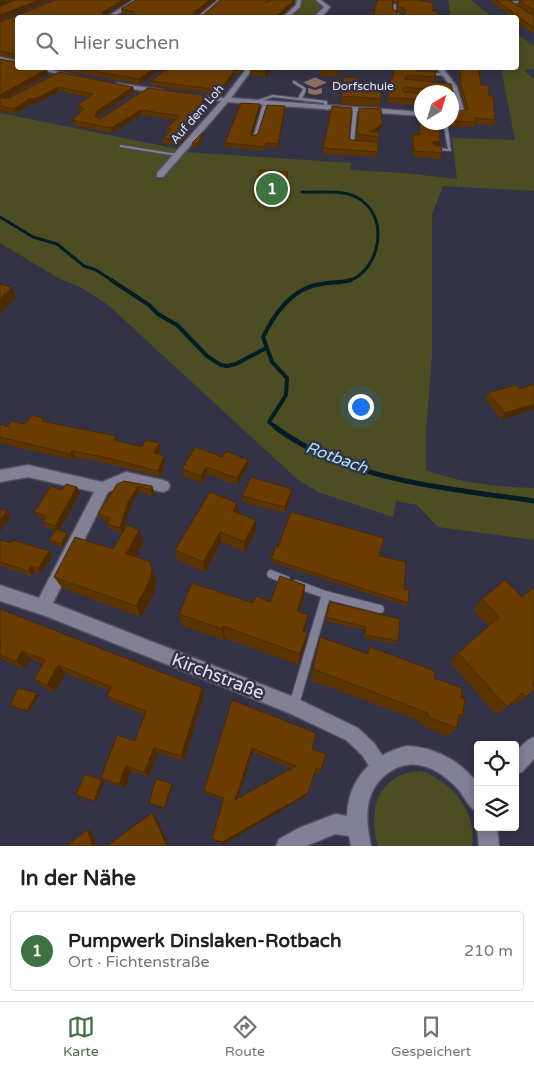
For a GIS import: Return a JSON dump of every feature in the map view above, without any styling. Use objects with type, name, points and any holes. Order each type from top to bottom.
[{"type":"street","points":[[112,15],[138,0]]},
{"type":"street","points":[[202,15],[221,0]]},
{"type":"street","points":[[288,15],[298,6],[299,0]]},
{"type":"street","points":[[318,0],[327,7],[320,15]]},
{"type":"street","points":[[2,59],[15,55]]},
{"type":"street","points":[[2,59],[15,62]]},
{"type":"street","points":[[45,70],[82,78]]},
{"type":"street","points":[[50,78],[74,70]]},
{"type":"street","name":"Auf dem Loh","points":[[160,175],[226,100],[248,70]]},
{"type":"street","points":[[442,70],[453,85]]},
{"type":"street","points":[[106,83],[172,94]]},
{"type":"street","points":[[181,95],[250,103],[414,114]]},
{"type":"street","points":[[459,100],[463,113],[459,114]]},
{"type":"street","points":[[0,476],[28,471],[103,488],[126,478],[163,486]]},
{"type":"street","points":[[43,607],[103,488]]},
{"type":"street","name":"Kirchstraße","points":[[0,593],[43,607],[294,706],[352,734],[368,748],[380,765]]},
{"type":"street","points":[[519,761],[534,746]]},
{"type":"street","points":[[359,837],[358,802],[367,780],[380,765],[398,756],[419,755],[440,761],[459,776],[474,794]]},
{"type":"street","points":[[286,846],[306,835],[335,824],[359,837]]},
{"type":"street","points":[[487,831],[489,846]]},
{"type":"lane","points":[[516,7],[509,2],[534,1]]},
{"type":"lane","points":[[395,5],[394,12],[398,15]]},
{"type":"lane","points":[[417,73],[446,75]]},
{"type":"lane","points":[[294,82],[305,89],[300,98]]},
{"type":"lane","points":[[250,103],[267,97],[300,98],[324,100],[327,104],[327,109]]},
{"type":"lane","points":[[254,137],[265,104]]},
{"type":"lane","points":[[355,111],[352,143],[360,144]]},
{"type":"lane","points":[[434,149],[450,150],[446,130]]},
{"type":"lane","points":[[121,146],[177,155]]},
{"type":"lane","points":[[271,574],[326,595],[380,609]]},
{"type":"lane","points":[[294,706],[326,595]]},
{"type":"shaded area","points":[[300,0],[315,0],[324,7],[314,15],[290,15],[299,9]]},
{"type":"shaded area","points":[[448,0],[471,0],[490,15],[451,15]]},
{"type":"shaded area","points":[[519,35],[534,46],[534,69],[524,70],[534,78],[534,191],[443,186],[432,214],[432,356],[426,431],[426,470],[479,484],[534,488],[534,540],[438,527],[417,505],[396,501],[393,517],[318,492],[297,479],[107,304],[80,287],[60,279],[0,243],[0,113],[178,149],[174,153],[183,155],[186,152],[351,163],[350,170],[404,173],[457,179],[452,138],[515,140],[501,70],[519,70]]},
{"type":"shaded area","points":[[421,771],[443,782],[460,800],[471,821],[473,833],[472,846],[378,846],[374,819],[379,795],[395,778],[406,773]]},
{"type":"building","points":[[16,0],[39,0],[0,15],[0,6]]},
{"type":"building","points":[[56,0],[123,0],[103,12],[103,15],[18,15]]},
{"type":"building","points":[[136,0],[210,0],[194,12],[194,15],[135,15],[134,12],[121,9]]},
{"type":"building","points":[[220,0],[267,0],[265,3],[272,0],[294,0],[277,15],[203,15]]},
{"type":"building","points":[[377,0],[393,0],[392,8],[397,12],[396,15],[374,15]]},
{"type":"building","points":[[398,0],[419,0],[433,3],[433,11],[437,11],[437,14],[444,15],[403,15],[406,13],[403,8],[398,7]]},
{"type":"building","points":[[496,0],[509,0],[532,15],[533,10],[519,0],[534,0],[534,28],[519,15]]},
{"type":"building","points":[[15,16],[15,54],[0,51],[0,22]]},
{"type":"building","points":[[0,59],[15,62],[15,70],[45,70],[0,95]]},
{"type":"building","points":[[87,70],[152,70],[139,79]]},
{"type":"building","points":[[165,70],[235,70],[220,90],[151,81]]},
{"type":"building","points":[[250,70],[267,70],[265,72]]},
{"type":"building","points":[[394,70],[436,72],[435,77],[407,75],[404,79],[451,85],[414,85],[414,88],[405,87],[401,89],[404,92],[414,93],[414,99],[388,98],[391,78],[393,79]]},
{"type":"building","points":[[460,70],[479,70],[481,85],[488,85],[489,96],[493,96],[495,120],[475,118],[475,122],[459,121],[459,111],[468,109],[461,84]]},
{"type":"building","points":[[59,72],[133,87],[97,111],[95,116],[100,119],[148,88],[207,96],[192,114],[197,114],[183,129],[188,129],[178,140],[163,138],[172,129],[167,128],[179,116],[141,110],[111,128],[72,120],[84,109],[79,108],[82,106],[77,105],[93,94],[58,87],[37,98],[29,99],[14,109],[0,106],[0,95],[1,98],[7,99]]},
{"type":"building","points":[[344,77],[359,78],[356,88],[381,90],[381,99],[341,96]]},
{"type":"building","points":[[241,103],[260,104],[251,133],[252,136],[258,134],[267,105],[285,106],[278,144],[266,143],[265,147],[225,143]]},
{"type":"building","points":[[332,106],[352,108],[349,139],[378,142],[378,152],[323,148]]},
{"type":"building","points":[[359,108],[381,109],[382,124],[370,132],[379,132],[378,137],[357,134]]},
{"type":"building","points":[[420,130],[439,130],[440,141],[432,142],[435,146],[441,146],[442,153],[414,151],[413,134],[420,135]]},
{"type":"building","points":[[203,132],[198,144],[192,143]]},
{"type":"building","points":[[260,170],[288,172],[284,190],[255,188]]},
{"type":"building","points":[[0,284],[12,287],[0,299]]},
{"type":"building","points":[[534,384],[534,404],[505,413],[488,393],[516,385],[520,389]]},
{"type":"building","points":[[32,415],[43,418],[41,421],[116,436],[114,440],[142,447],[146,440],[159,443],[154,453],[164,456],[158,471],[104,457],[72,451],[70,454],[0,437],[0,424],[7,427],[11,421],[25,424]]},
{"type":"building","points":[[195,447],[222,457],[226,451],[248,460],[237,478],[206,467],[201,476],[182,469]]},
{"type":"building","points":[[251,477],[292,489],[285,507],[242,496]]},
{"type":"building","points":[[124,481],[152,486],[151,490],[138,486],[128,502],[120,528],[107,524],[110,518],[98,514],[117,484]]},
{"type":"building","points":[[66,484],[77,487],[55,526],[43,522],[46,516],[34,512],[51,486],[62,490]]},
{"type":"building","points":[[210,492],[237,503],[233,511],[256,520],[244,542],[220,532],[203,562],[175,550]]},
{"type":"building","points":[[0,509],[7,511],[0,521]]},
{"type":"building","points":[[291,512],[384,538],[379,556],[406,562],[404,589],[409,590],[408,603],[271,559],[276,546],[278,547]]},
{"type":"building","points":[[127,525],[139,530],[126,554],[149,561],[152,568],[150,580],[136,606],[54,577],[75,537],[113,549]]},
{"type":"building","points":[[56,529],[67,533],[61,544],[49,540]]},
{"type":"building","points":[[0,540],[11,543],[13,540],[49,551],[38,568],[31,566],[28,571],[0,562]]},
{"type":"building","points":[[280,576],[305,585],[297,611],[308,615],[303,631],[307,633],[300,654],[223,626],[222,629],[179,614],[192,583],[253,603],[256,596],[270,602]]},
{"type":"building","points":[[505,580],[522,597],[534,589],[534,681],[532,683],[534,689],[526,697],[522,693],[507,707],[458,653],[499,617],[482,599]]},
{"type":"building","points":[[330,602],[400,619],[398,641],[365,635],[366,627],[326,617]]},
{"type":"building","points":[[0,609],[202,688],[181,756],[154,748],[144,772],[126,766],[119,784],[101,778],[117,735],[135,741],[146,711],[107,696],[112,687],[58,665],[47,685],[34,679],[45,660],[22,651],[16,661],[0,655]]},
{"type":"building","points":[[320,637],[368,654],[370,647],[435,671],[434,678],[462,688],[461,697],[465,698],[463,715],[459,714],[457,728],[428,717],[428,713],[313,669]]},
{"type":"building","points":[[18,688],[37,693],[27,711],[10,705]]},
{"type":"building","points":[[232,700],[316,733],[312,749],[326,754],[321,770],[316,768],[308,793],[222,842],[212,839],[224,798],[204,791]],"holes":[[[252,748],[296,766],[235,800]]]},
{"type":"building","points":[[85,774],[102,780],[94,801],[76,795]]},
{"type":"building","points":[[156,779],[172,784],[164,808],[149,803]]},
{"type":"building","points":[[152,813],[167,846],[107,846]]},
{"type":"building","points":[[87,830],[93,846],[66,846]]},
{"type":"waterway","name":"Rotbach","points":[[302,192],[336,192],[350,195],[367,205],[374,216],[378,228],[378,242],[374,255],[368,266],[359,275],[349,281]]},
{"type":"waterway","points":[[0,217],[33,237],[57,244],[84,266],[96,270],[113,281]]},
{"type":"waterway","points":[[111,280],[149,305],[158,314],[177,325],[207,356],[221,365],[236,364],[266,348]]},
{"type":"waterway","name":"Rotbach","points":[[277,428],[269,422],[286,395],[287,378],[272,362],[263,337],[273,319],[293,296],[311,286],[349,281]]},
{"type":"waterway","name":"Rotbach","points":[[275,427],[303,445],[334,460],[366,471],[433,486],[534,501]]},
{"type":"place","name":"Dorfschule","points":[[315,86]]},
{"type":"place","name":"Pumpwerk Dinslaken-Rotbach","points":[[272,189]]}]
